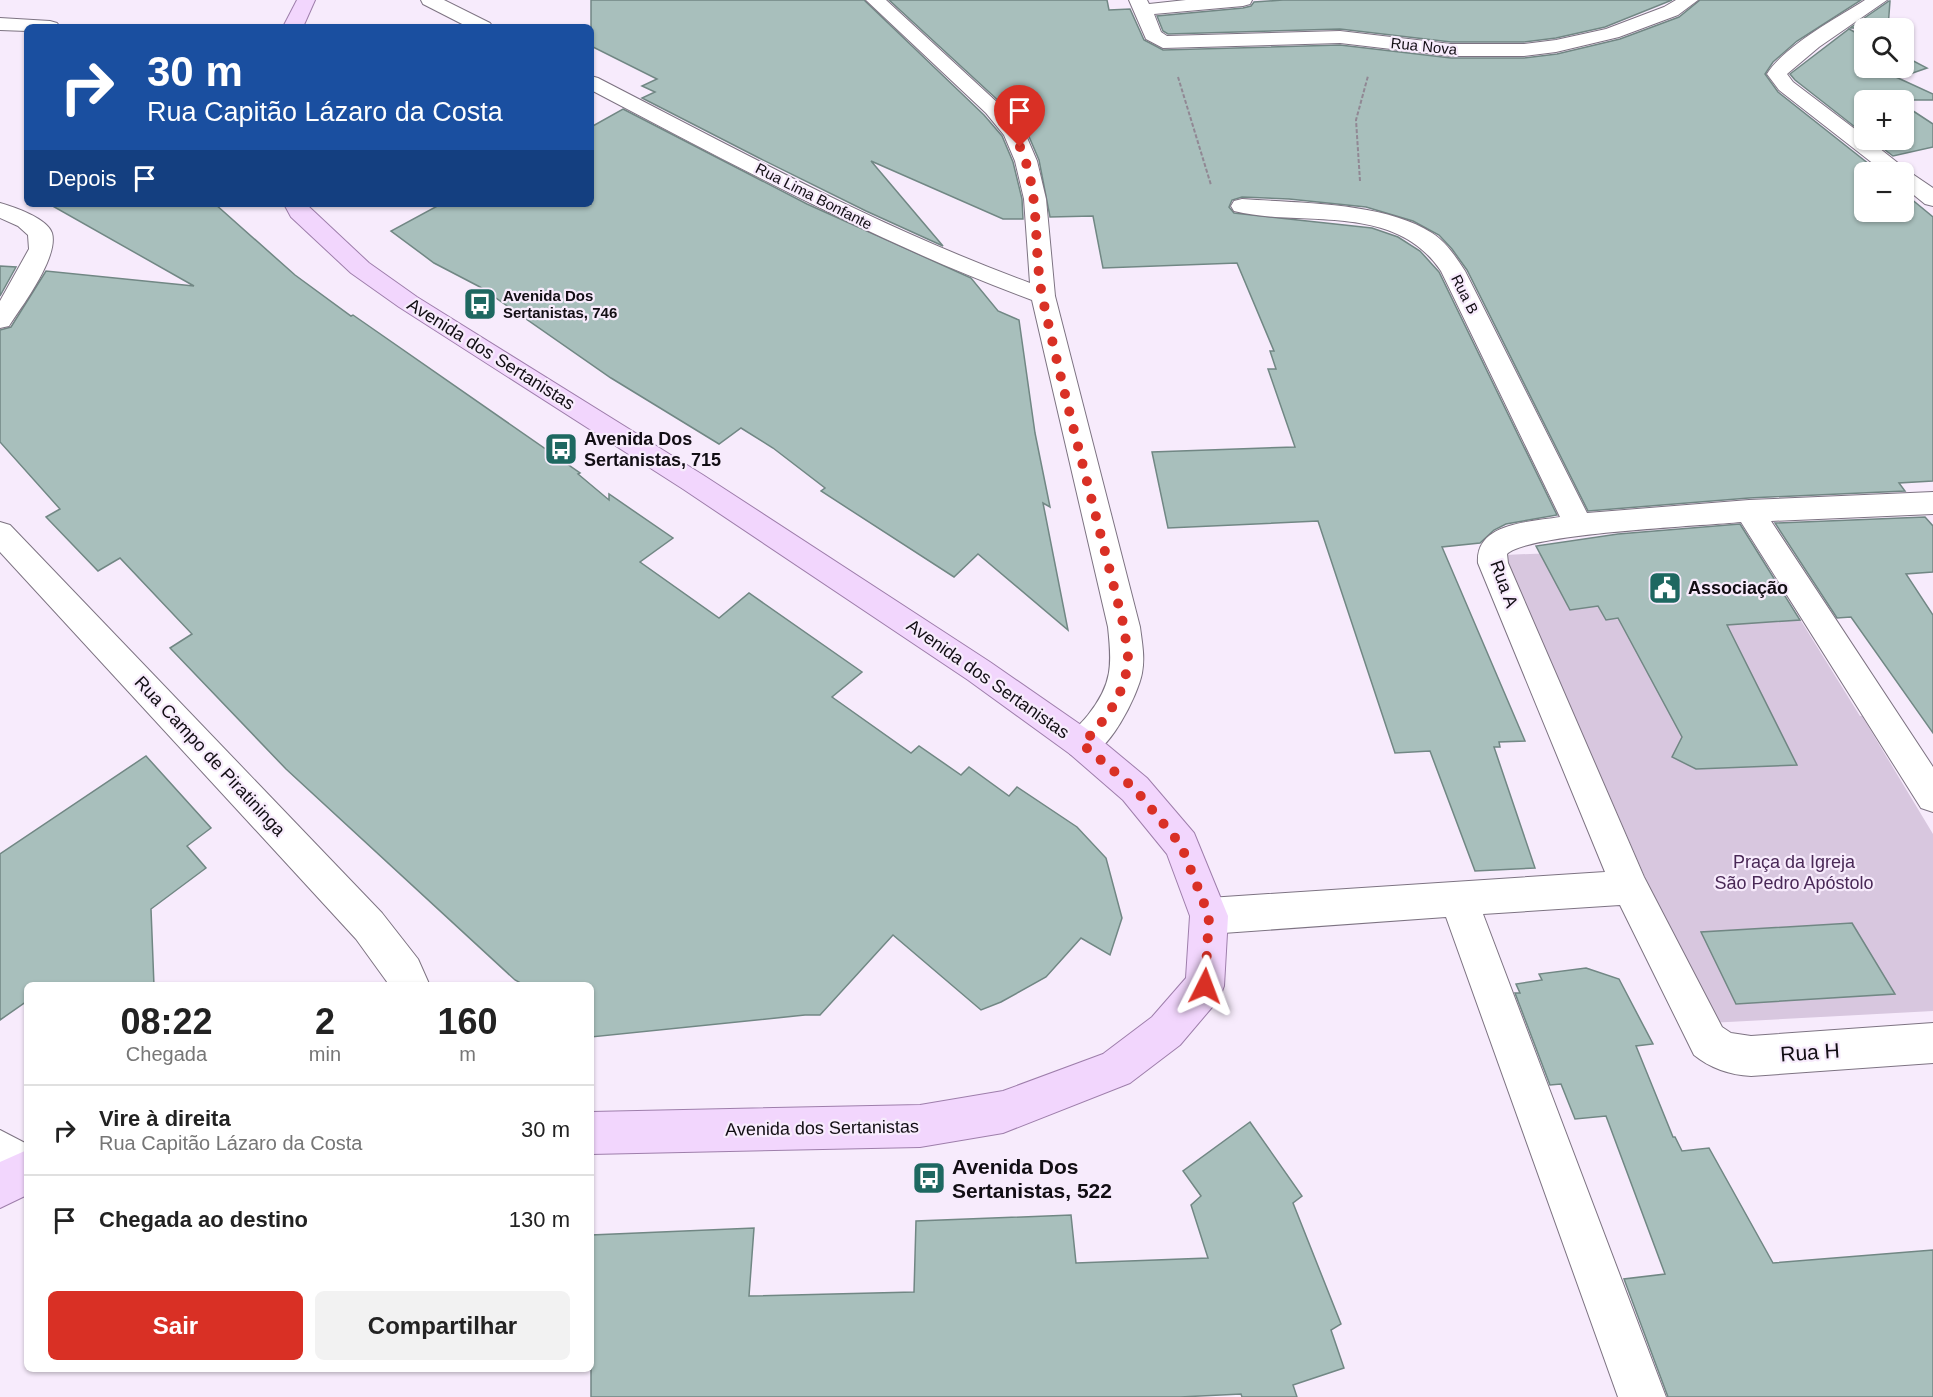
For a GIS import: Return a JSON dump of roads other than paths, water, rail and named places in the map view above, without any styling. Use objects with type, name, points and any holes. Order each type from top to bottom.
[{"type":"main road","points":[[294,24],[306,0]]},
{"type":"main road","name":"Avenida dos Sertanistas","points":[[297,207],[360,268],[408,302],[712,495],[979,671],[1082,744],[1135,789],[1181,845],[1209,916],[1205,986],[1166,1031],[1116,1069],[1003,1112],[920,1126],[594,1133]]},
{"type":"main road","points":[[0,1186],[24,1173]]},
{"type":"street","points":[[430,0],[477,24]]},
{"type":"street","points":[[874,0],[985,101],[1014,133],[1026,161],[1035,199],[1042,297],[1124,627],[1128,660],[1119,694],[1106,720],[1082,744]]},
{"type":"street","points":[[1140,5],[1243,0]]},
{"type":"street","name":"Rua Nova","points":[[1140,5],[1160,39],[1321,36],[1452,50],[1489,51],[1556,46],[1612,33],[1671,11],[1689,0]]},
{"type":"street","points":[[1878,0],[1812,43],[1777,74],[1786,86],[1885,162]]},
{"type":"street","points":[[0,24],[24,25]]},
{"type":"street","name":"Rua Lima Bonfante","points":[[594,84],[896,238],[992,279],[1042,297]]},
{"type":"street","points":[[1914,185],[1933,199]]},
{"type":"street","name":"Rua B","points":[[1242,206],[1363,218],[1404,226],[1425,238],[1454,271],[1578,525]]},
{"type":"street","points":[[0,210],[26,220],[40,233],[41,249],[22,288],[0,320]]},
{"type":"street","name":"Rua A","points":[[1699,1026],[1630,887],[1494,563],[1492,552],[1498,544],[1509,537],[1578,525],[1749,511],[1933,502]]},
{"type":"street","points":[[1749,511],[1933,797]]},
{"type":"street","name":"Rua Campo de Piratininga","points":[[0,533],[369,926],[409,982]]},
{"type":"street","points":[[1209,916],[1630,887]]},
{"type":"street","points":[[1459,900],[1642,1397]]},
{"type":"street","name":"Rua H","points":[[1699,1026],[1708,1041],[1718,1049],[1732,1055],[1751,1056],[1933,1043]]},
{"type":"street","points":[[0,1152],[24,1169]]},
{"type":"place","name":"Avenida Dos Sertanistas, 746","points":[[480,304]]},
{"type":"place","name":"Avenida Dos Sertanistas, 715","points":[[561,449]]},
{"type":"place","name":"Associação","points":[[1665,588]]},
{"type":"place","name":"Avenida Dos Sertanistas, 522","points":[[929,1178]]},
{"type":"park label","name":"Praça da Igreja São Pedro Apóstolo","points":[[1794,872]]}]
